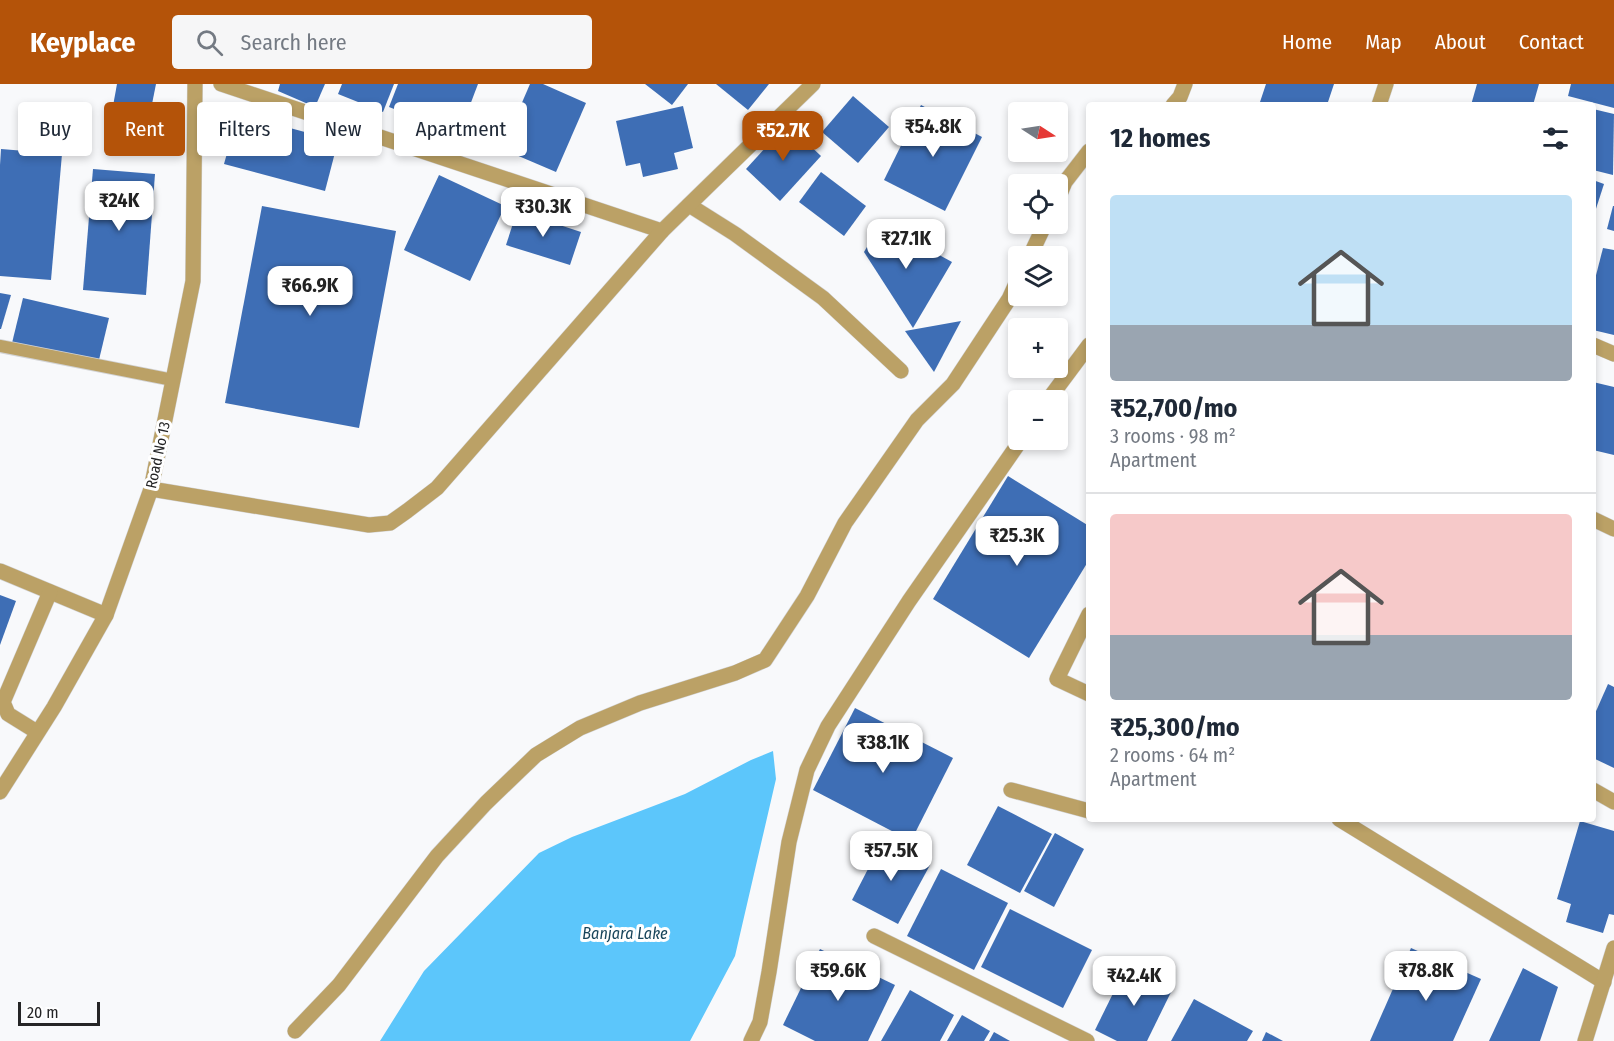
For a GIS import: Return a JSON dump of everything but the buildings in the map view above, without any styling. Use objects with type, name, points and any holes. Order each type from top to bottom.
[{"type":"street","name":"Road No 13","points":[[0,792],[54,707],[106,615],[151,489],[193,282],[195,84]]},
{"type":"street","points":[[221,84],[663,231]]},
{"type":"street","points":[[151,489],[369,525],[390,523],[437,488],[663,231],[813,84]]},
{"type":"street","points":[[1176,102],[1185,84]]},
{"type":"street","points":[[1380,102],[1386,84]]},
{"type":"street","points":[[1068,178],[1086,155]]},
{"type":"street","points":[[689,205],[735,234],[823,298],[901,371]]},
{"type":"street","points":[[295,1031],[339,985],[437,856],[486,803],[536,755],[580,728],[640,703],[735,673],[765,660],[807,596],[845,523],[917,420],[953,384],[1008,301]]},
{"type":"street","points":[[1596,346],[1614,354]]},
{"type":"street","points":[[1055,390],[1086,348]]},
{"type":"street","points":[[751,1041],[760,1022],[789,842],[807,770],[828,726],[909,601],[1014,450]]},
{"type":"street","points":[[1596,520],[1614,529]]},
{"type":"street","points":[[0,571],[106,615]]},
{"type":"street","points":[[37,732],[8,714],[3,702],[50,592]]},
{"type":"street","points":[[1086,620],[1057,679],[1086,693]]},
{"type":"street","points":[[1011,790],[1086,810]]},
{"type":"street","points":[[1596,792],[1614,802]]},
{"type":"street","points":[[1344,822],[1604,982]]},
{"type":"street","points":[[874,936],[1087,1041]]},
{"type":"street","points":[[1585,1041],[1614,948]]},
{"type":"lane","points":[[0,346],[173,380]]},
{"type":"water","name":"Banjara Lake","points":[[773,751],[776,779],[735,956],[690,1041],[380,1041],[424,971],[539,853],[572,837],[685,794]]}]
